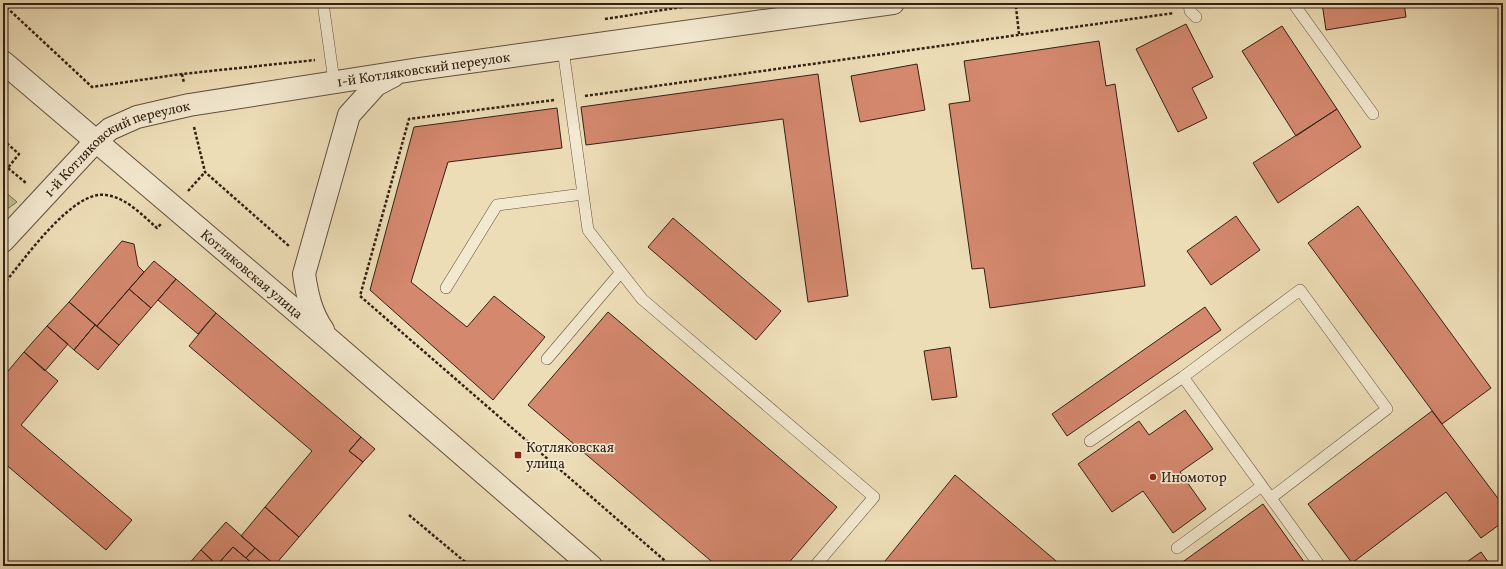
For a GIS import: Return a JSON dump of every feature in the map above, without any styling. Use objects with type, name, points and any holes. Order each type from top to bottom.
[{"type":"street","name":"1-й Котляковский переулок","points":[[3,241],[95,142],[110,128],[138,117],[189,105],[334,81],[893,3]]},
{"type":"street","name":"Котляковская улица","points":[[3,62],[95,142],[331,341],[591,566]]},
{"type":"street","points":[[331,341],[316,321],[308,299],[304,274],[349,115],[376,84],[391,76],[419,69]]},
{"type":"lane","points":[[323,3],[334,81]]},
{"type":"lane","points":[[1293,3],[1373,114]]},
{"type":"lane","points":[[563,49],[588,230],[642,299],[874,497],[815,566]]},
{"type":"lane","points":[[446,288],[497,205],[583,194]]},
{"type":"lane","points":[[547,360],[621,272]]},
{"type":"lane","points":[[1090,441],[1183,377],[1300,290],[1387,409],[1270,498]]},
{"type":"lane","points":[[1183,377],[1320,566]]},
{"type":"lane","points":[[1177,548],[1262,486]]},
{"type":"path","points":[[1018,34],[1016,7],[1047,3]]},
{"type":"path","points":[[671,566],[360,296],[409,119],[570,98],[1192,10],[1230,3]]},
{"type":"path","points":[[3,4],[92,87],[182,74]]},
{"type":"path","points":[[3,140],[19,154],[3,174]]},
{"type":"path","points":[[198,145],[205,172],[289,246]]},
{"type":"path","points":[[3,285],[64,213],[90,196],[105,194],[116,197],[128,203],[157,228]]},
{"type":"path","points":[[409,515],[470,566]]},
{"type":"green space","points":[[3,190],[17,202],[3,212]]},
{"type":"building","points":[[1322,3],[1404,3],[1406,17],[1326,30]]},
{"type":"building","points":[[1186,24],[1213,77],[1192,88],[1207,118],[1178,132],[1136,49]]},
{"type":"building","points":[[1282,26],[1337,109],[1296,136],[1242,51]]},
{"type":"building","points":[[1099,41],[1106,86],[1115,84],[1145,286],[990,308],[984,268],[972,269],[949,104],[970,101],[964,61]]},
{"type":"building","points":[[917,64],[925,110],[860,122],[851,76]]},
{"type":"building","points":[[818,74],[848,296],[808,302],[783,119],[586,145],[581,107]]},
{"type":"building","points":[[557,108],[562,148],[448,162],[411,282],[467,327],[494,296],[545,337],[493,400],[370,290],[414,127]]},
{"type":"building","points":[[1337,109],[1361,147],[1278,203],[1253,163]]},
{"type":"building","points":[[1358,206],[1491,388],[1442,424],[1308,243]]},
{"type":"building","points":[[1236,216],[1260,250],[1211,285],[1187,251]]},
{"type":"building","points":[[673,218],[781,311],[756,340],[648,247]]},
{"type":"building","points":[[122,241],[134,244],[138,266],[144,272],[97,326],[69,302]]},
{"type":"building","points":[[154,261],[176,279],[151,308],[129,289]]},
{"type":"building","points":[[176,279],[216,313],[198,334],[158,300]]},
{"type":"building","points":[[129,289],[151,308],[119,345],[97,326]]},
{"type":"building","points":[[69,302],[95,325],[74,350],[47,326]]},
{"type":"building","points":[[1205,307],[1221,330],[1067,436],[1052,414]]},
{"type":"building","points":[[608,312],[837,507],[786,566],[717,566],[528,405]]},
{"type":"building","points":[[216,313],[361,437],[349,451],[363,462],[299,537],[265,507],[312,451],[189,346]]},
{"type":"building","points":[[95,325],[119,345],[98,370],[74,350]]},
{"type":"building","points":[[47,326],[68,344],[45,371],[24,352]]},
{"type":"building","points":[[950,347],[957,397],[932,400],[924,351]]},
{"type":"building","points":[[24,352],[58,381],[21,425],[132,520],[106,550],[3,462],[3,377]]},
{"type":"building","points":[[1185,410],[1213,449],[1180,472],[1206,509],[1173,533],[1143,491],[1112,512],[1078,464],[1139,421],[1149,435]]},
{"type":"building","points":[[1432,411],[1503,505],[1503,522],[1481,538],[1446,492],[1352,563],[1308,504]]},
{"type":"building","points":[[361,437],[375,449],[363,462],[349,451]]},
{"type":"building","points":[[955,475],[1062,566],[881,566]]},
{"type":"building","points":[[1263,504],[1307,566],[1177,566]]},
{"type":"building","points":[[265,507],[299,537],[275,565],[241,536]]},
{"type":"building","points":[[226,522],[255,548],[246,558],[233,547],[217,565],[201,550]]},
{"type":"building","points":[[233,547],[246,558],[255,566],[216,566]]},
{"type":"building","points":[[255,548],[275,565],[255,566],[246,558]]},
{"type":"building","points":[[201,550],[217,565],[216,566],[187,566]]},
{"type":"building","points":[[1481,552],[1491,566],[1461,566]]},
{"type":"place","name":"Котляковская улица","points":[[518,455]]},
{"type":"place","name":"Иномотор","points":[[1153,477]]}]
